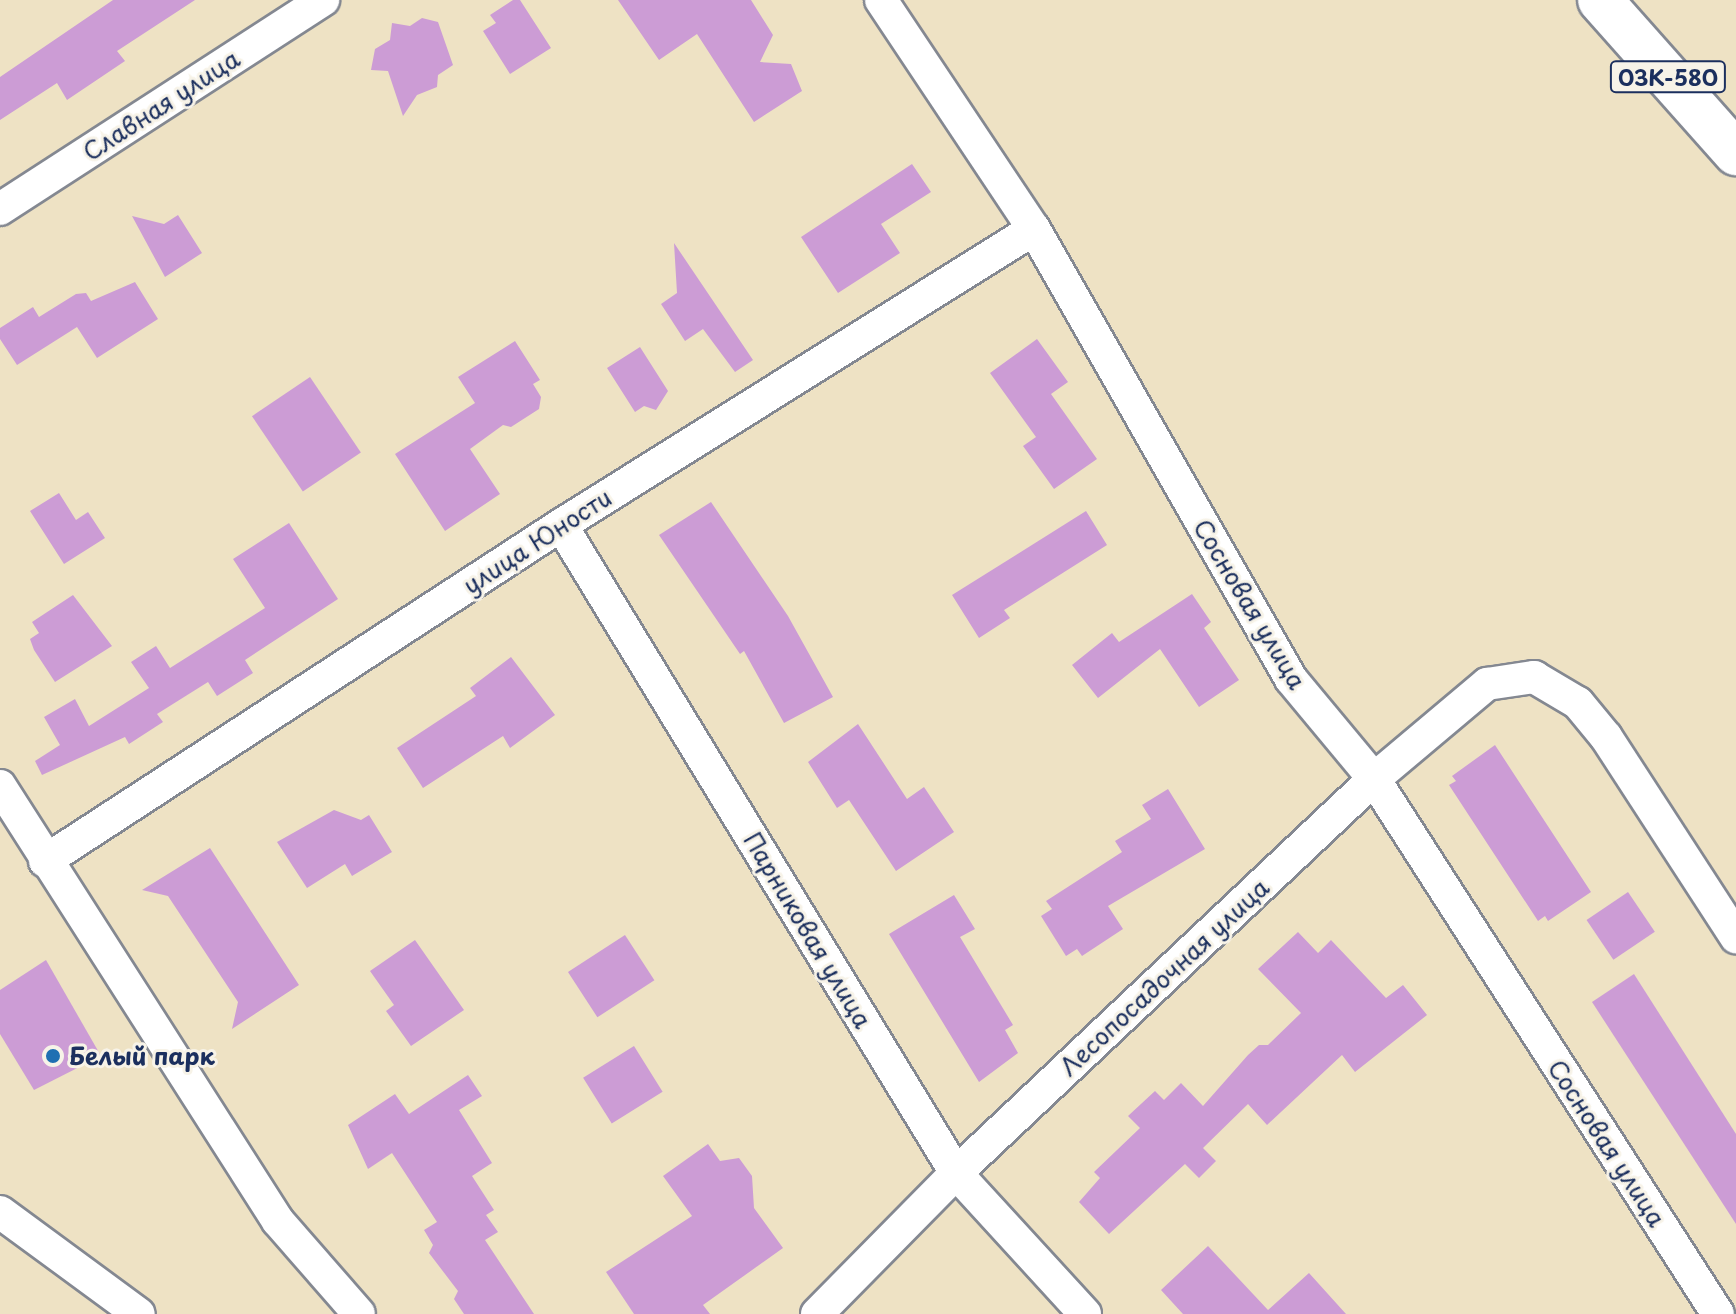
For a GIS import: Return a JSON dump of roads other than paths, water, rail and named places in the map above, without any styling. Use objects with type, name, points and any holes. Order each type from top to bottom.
[{"type":"highway","name":"03К-580","points":[[1600,0],[1736,153]]},
{"type":"highway","name":"03К-580","points":[[1636,0],[1736,111]]},
{"type":"street","name":"Славная улица","points":[[0,209],[323,0]]},
{"type":"street","name":"Сосновая улица","points":[[881,0],[1034,229],[1291,679],[1374,779],[1718,1314]]},
{"type":"street","name":"улица Юности","points":[[45,861],[561,525],[1034,229]]},
{"type":"street","name":"Парниковая улица","points":[[561,525],[956,1173],[1085,1314]]},
{"type":"street","name":"Лесопосадочная улица","points":[[817,1314],[956,1173],[1374,779],[1487,684],[1534,677],[1578,703],[1606,737],[1736,937]]},
{"type":"street","points":[[0,786],[45,861],[278,1221],[359,1314]]},
{"type":"street","points":[[0,1212],[123,1310]]},
{"type":"place","name":"Белый парк","points":[[53,1056]]}]
